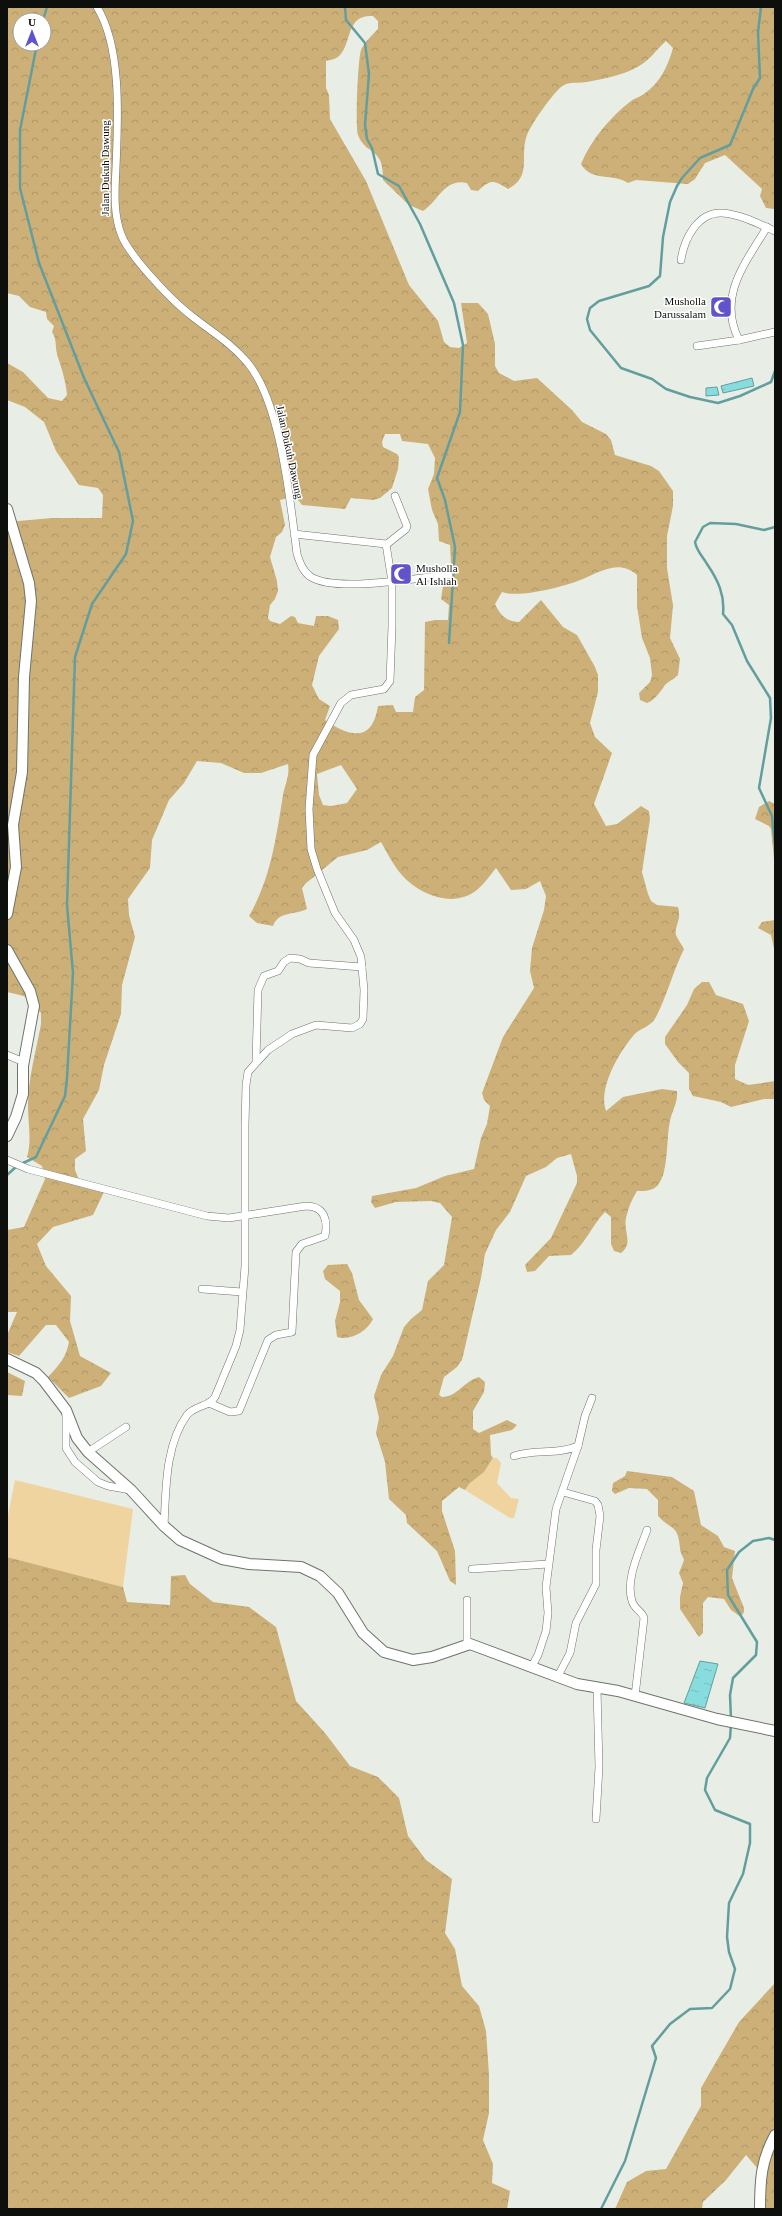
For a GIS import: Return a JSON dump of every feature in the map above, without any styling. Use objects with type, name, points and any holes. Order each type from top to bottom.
[{"type":"street","name":"Jalan Dukuh Dawung","points":[[97,7],[104,18],[113,49],[117,146],[115,207],[121,236],[130,252],[181,308],[232,344],[258,376],[276,427],[300,564],[311,577],[320,581],[341,583],[392,582],[449,575]]},
{"type":"street","points":[[681,260],[686,238],[692,229],[714,214],[730,214],[775,231]]},
{"type":"street","points":[[739,340],[732,324],[732,293],[737,276],[766,227]]},
{"type":"street","points":[[697,346],[739,340],[775,332]]},
{"type":"street","points":[[294,534],[387,544],[407,526],[395,496]]},
{"type":"street","points":[[7,509],[29,583],[31,601],[24,677],[22,772],[13,825],[16,867],[7,914]]},
{"type":"street","points":[[164,1526],[166,1484],[174,1441],[188,1415],[193,1409],[209,1403],[215,1397],[238,1338],[245,1266],[243,1215],[246,1085],[248,1072],[256,1061],[268,1050],[292,1034],[306,1028],[329,1025],[352,1028],[360,1024],[363,1019],[361,957],[354,940],[332,906],[317,869],[311,848],[309,809],[313,754],[341,703],[351,695],[384,690],[390,681],[392,582],[387,544]]},
{"type":"street","points":[[7,950],[33,1000],[33,1014],[24,1062],[23,1094],[16,1118],[7,1136]]},
{"type":"street","points":[[256,1061],[258,990],[264,976],[278,971],[284,962],[290,958],[300,959],[309,963],[362,967]]},
{"type":"street","points":[[7,1055],[24,1062]]},
{"type":"street","points":[[9,1161],[28,1169],[207,1216],[229,1218],[306,1206],[319,1208],[323,1214],[326,1234],[322,1239],[308,1241],[297,1248],[292,1332],[276,1335],[268,1340],[240,1409],[233,1413],[209,1403]]},
{"type":"street","points":[[202,1289],[242,1292]]},
{"type":"street","points":[[7,1359],[36,1374],[54,1392],[66,1410],[77,1438],[88,1452],[131,1490],[164,1526],[180,1540],[222,1559],[249,1564],[301,1567],[320,1576],[338,1593],[363,1633],[384,1652],[390,1655],[413,1660],[423,1659],[467,1644],[482,1647],[557,1678],[635,1696],[749,1727],[775,1731]]},
{"type":"street","points":[[531,1668],[538,1655],[546,1631],[548,1564],[556,1509],[578,1446],[585,1416],[592,1398]]},
{"type":"street","points":[[66,1410],[66,1448],[75,1462],[98,1482],[108,1486],[131,1490]]},
{"type":"street","points":[[88,1452],[126,1427]]},
{"type":"street","points":[[514,1456],[526,1452],[559,1452],[578,1446]]},
{"type":"street","points":[[557,1678],[570,1653],[576,1623],[596,1584],[596,1550],[600,1516],[598,1505],[595,1501],[563,1492]]},
{"type":"street","points":[[635,1696],[644,1618],[643,1614],[633,1606],[631,1588],[635,1567],[647,1530]]},
{"type":"street","points":[[472,1569],[548,1564]]},
{"type":"street","points":[[467,1600],[467,1644]]},
{"type":"street","points":[[596,1819],[599,1767],[597,1688]]},
{"type":"street","points":[[760,2209],[761,2173],[767,2150],[775,2135]]},
{"type":"shaded area","points":[[493,1458],[497,1458],[501,1463],[497,1483],[511,1498],[519,1499],[514,1518],[510,1518],[465,1490],[469,1484],[484,1472]]},
{"type":"shaded area","points":[[15,1480],[133,1509],[123,1587],[7,1557],[7,1520]]},
{"type":"green space","points":[[7,7],[775,7],[774,209],[766,208],[760,196],[762,189],[725,155],[705,163],[695,179],[688,184],[636,180],[628,183],[616,178],[590,173],[585,170],[581,164],[590,146],[616,114],[631,101],[650,90],[663,74],[673,48],[666,41],[643,64],[633,69],[600,80],[571,83],[561,87],[541,111],[527,135],[524,150],[523,172],[516,184],[508,189],[492,182],[486,184],[478,191],[471,190],[467,183],[459,182],[447,187],[423,211],[409,205],[383,180],[383,169],[378,156],[361,142],[358,135],[357,107],[361,50],[364,44],[378,29],[378,21],[373,16],[358,19],[351,30],[344,50],[339,56],[326,61],[326,88],[329,95],[330,119],[366,181],[409,285],[438,321],[444,342],[450,347],[459,348],[467,343],[461,303],[478,303],[488,314],[495,344],[495,366],[499,373],[514,381],[537,378],[572,410],[582,422],[606,434],[611,440],[615,455],[651,466],[659,471],[673,491],[673,506],[667,536],[667,568],[673,605],[670,638],[680,659],[678,675],[665,685],[653,700],[647,703],[640,700],[639,693],[650,682],[652,675],[650,658],[642,638],[637,606],[637,575],[629,570],[614,567],[575,582],[538,592],[509,594],[502,592],[495,604],[504,617],[511,621],[519,622],[541,600],[563,627],[577,635],[595,667],[598,675],[598,692],[590,723],[595,737],[612,753],[594,804],[606,826],[617,824],[641,806],[649,811],[650,819],[642,872],[651,901],[657,905],[678,907],[679,920],[676,935],[684,949],[654,1021],[635,1033],[627,1043],[621,1052],[607,1082],[604,1102],[606,1111],[623,1097],[662,1089],[677,1091],[677,1099],[669,1128],[666,1164],[662,1179],[656,1187],[649,1190],[637,1191],[633,1197],[625,1223],[628,1241],[625,1249],[621,1253],[614,1251],[611,1244],[611,1217],[605,1212],[581,1245],[571,1255],[549,1256],[535,1271],[527,1272],[525,1265],[551,1238],[577,1183],[577,1176],[571,1154],[557,1158],[546,1167],[526,1176],[510,1212],[496,1230],[485,1254],[462,1360],[457,1367],[444,1377],[439,1395],[442,1397],[452,1394],[479,1377],[485,1382],[484,1392],[473,1411],[473,1429],[479,1433],[507,1420],[517,1425],[512,1430],[490,1435],[491,1455],[493,1458],[484,1472],[469,1484],[465,1490],[459,1487],[442,1501],[442,1511],[455,1551],[456,1585],[450,1581],[437,1551],[407,1523],[406,1515],[389,1499],[385,1462],[376,1433],[379,1418],[374,1396],[381,1375],[393,1356],[404,1327],[422,1310],[428,1281],[444,1265],[452,1217],[440,1203],[431,1201],[396,1202],[375,1208],[371,1202],[372,1196],[416,1188],[445,1176],[474,1169],[481,1138],[487,1124],[490,1106],[484,1100],[482,1093],[503,1037],[534,988],[530,971],[532,948],[544,910],[546,896],[540,881],[526,889],[511,890],[496,868],[481,887],[468,895],[448,899],[437,897],[417,888],[408,881],[395,867],[381,842],[367,850],[338,857],[305,884],[302,888],[307,909],[279,918],[275,921],[273,926],[257,923],[249,916],[263,887],[272,857],[283,795],[288,776],[288,764],[261,773],[244,773],[221,763],[197,761],[184,783],[169,800],[152,840],[150,868],[128,899],[129,915],[135,937],[122,985],[121,1014],[104,1065],[99,1090],[83,1119],[86,1151],[75,1159],[75,1170],[82,1187],[104,1192],[93,1215],[53,1227],[37,1244],[46,1266],[71,1296],[70,1321],[80,1356],[111,1373],[101,1386],[69,1398],[48,1377],[64,1357],[69,1342],[56,1325],[46,1325],[19,1356],[7,1352],[7,1335],[17,1312],[7,1312],[7,1230],[24,1227],[45,1179],[42,1166],[27,1157],[30,1138],[28,1096],[41,1024],[41,1013],[24,996],[7,992],[7,522],[52,518],[102,518],[103,495],[98,488],[79,485],[56,451],[44,422],[25,407],[7,400],[7,363],[23,372],[48,398],[62,401],[67,395],[54,335],[52,332],[54,326],[47,319],[46,312],[30,307],[19,296],[7,293]],"holes":[[[385,434],[400,434],[402,441],[428,444],[435,458],[434,474],[428,489],[432,510],[438,524],[439,541],[450,545],[451,565],[449,582],[443,586],[441,599],[449,605],[448,620],[425,622],[424,690],[415,697],[413,712],[396,712],[393,705],[378,706],[371,726],[365,731],[351,733],[334,726],[325,720],[330,706],[319,699],[312,685],[319,656],[339,629],[338,620],[328,616],[316,616],[314,626],[298,623],[295,617],[291,616],[280,624],[270,621],[268,618],[270,605],[275,599],[278,591],[277,581],[270,557],[276,537],[282,532],[285,525],[280,500],[295,496],[302,505],[345,509],[351,498],[373,500],[380,498],[392,488],[398,469],[399,457],[397,454],[383,447],[382,442]],[[341,765],[357,789],[347,803],[331,806],[323,805],[319,795],[317,774]]]},
{"type":"green space","points":[[769,801],[775,804],[775,869],[771,829],[769,826],[755,819],[759,807]]},
{"type":"green space","points":[[775,920],[775,953],[771,935],[758,928],[762,922]]},
{"type":"green space","points":[[702,982],[709,982],[716,995],[743,1004],[749,1021],[735,1065],[735,1079],[748,1085],[775,1081],[775,1099],[764,1099],[731,1107],[721,1102],[693,1096],[689,1089],[689,1073],[678,1062],[665,1044],[665,1037],[687,1005],[694,989]]},
{"type":"green space","points":[[347,1264],[352,1273],[359,1300],[373,1319],[367,1328],[358,1334],[347,1338],[342,1338],[337,1337],[335,1321],[340,1302],[340,1291],[325,1279],[323,1271],[328,1265]]},
{"type":"green space","points":[[7,1372],[25,1381],[22,1396],[7,1395]]},
{"type":"green space","points":[[627,1471],[672,1477],[694,1491],[701,1525],[718,1536],[724,1547],[735,1551],[732,1578],[744,1608],[744,1612],[741,1617],[731,1610],[724,1599],[708,1597],[703,1603],[703,1633],[699,1637],[680,1609],[680,1597],[683,1583],[679,1573],[684,1560],[680,1551],[676,1531],[658,1516],[658,1500],[647,1489],[629,1488],[615,1494],[612,1491],[613,1483],[625,1476]]},
{"type":"green space","points":[[7,1557],[123,1587],[127,1602],[170,1605],[171,1576],[185,1575],[190,1584],[213,1602],[249,1607],[276,1627],[296,1701],[325,1733],[350,1766],[378,1777],[399,1798],[408,1836],[426,1860],[452,1879],[445,1933],[455,1949],[462,1986],[479,2006],[486,2031],[489,2074],[489,2113],[483,2140],[493,2164],[492,2183],[510,2191],[507,2209],[7,2209]]},
{"type":"green space","points":[[775,1983],[775,2209],[755,2209],[758,2169],[746,2155],[726,2180],[703,2202],[702,2209],[615,2209],[627,2182],[646,2171],[666,2169],[701,2106],[701,2088],[739,2022]]},
{"type":"water","points":[[752,378],[754,386],[723,393],[721,386]]},
{"type":"water","points":[[717,387],[719,395],[706,396],[706,388]]},
{"type":"water","points":[[700,1661],[718,1664],[705,1708],[684,1703]]},
{"type":"waterway","points":[[45,12],[47,7]]},
{"type":"waterway","points":[[345,7],[346,20],[365,43],[369,74],[365,125],[367,139],[372,148],[378,174],[399,186],[420,224],[454,303],[463,345],[460,412],[437,478],[445,500],[455,547],[449,643]]},
{"type":"waterway","points":[[761,7],[758,32],[760,78],[753,89],[730,145],[700,158],[682,178],[677,186],[670,202],[663,237],[660,276],[649,286],[599,301],[590,308],[587,319],[590,330],[621,368],[652,379],[666,389],[690,397],[718,403],[740,396],[771,382],[775,371]]},
{"type":"waterway","points":[[21,1164],[36,1157],[65,1096],[67,1078],[73,973],[67,905],[75,657],[92,604],[126,554],[133,521],[119,452],[84,378],[39,263],[20,188],[20,130],[35,52]]},
{"type":"waterway","points":[[775,527],[764,530],[736,524],[710,523],[703,527],[695,542],[698,551],[720,588],[723,600],[723,614],[732,625],[747,661],[770,698],[771,718],[759,788],[772,816],[775,845]]},
{"type":"waterway","points":[[7,1175],[17,1166]]},
{"type":"waterway","points":[[731,1719],[730,1695],[733,1678],[756,1655],[757,1642],[728,1595],[727,1570],[739,1552],[753,1541],[769,1538],[775,1540]]},
{"type":"waterway","points":[[601,2209],[625,2161],[656,2058],[652,2046],[670,2024],[690,2009],[712,2008],[730,1989],[735,1969],[729,1952],[727,1937],[729,1903],[743,1874],[750,1843],[750,1824],[715,1810],[705,1790],[707,1778],[730,1738],[731,1724]]},
{"type":"place","name":"Musholla Darussalam","points":[[721,307]]},
{"type":"place","name":"Musholla Al Ishlah","points":[[401,574]]}]
